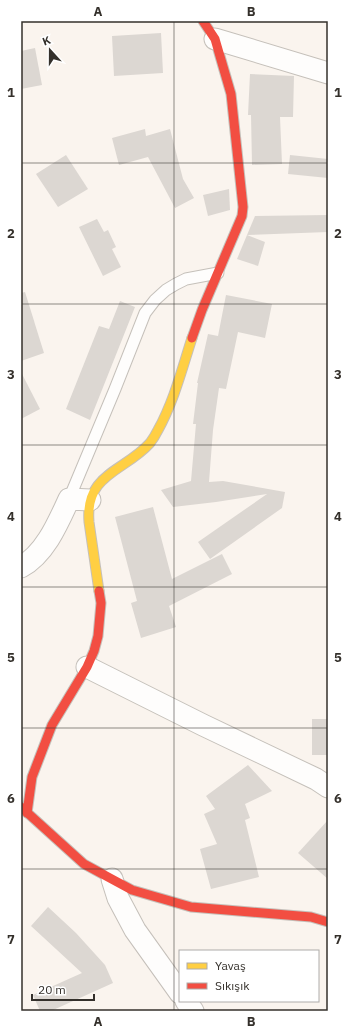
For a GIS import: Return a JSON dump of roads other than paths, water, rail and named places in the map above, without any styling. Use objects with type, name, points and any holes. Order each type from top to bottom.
[{"type":"street","points":[[203,21],[215,39],[231,94],[243,207],[242,216],[202,310],[166,415],[151,442],[132,459],[100,481],[90,500],[88,511],[89,522],[101,603],[101,619],[98,636],[94,652],[87,667],[52,725],[32,778],[24,810],[84,864],[132,890],[191,906],[311,917],[328,922]]},
{"type":"street","points":[[215,39],[328,73]]},
{"type":"street","points":[[21,567],[30,562],[43,547],[60,519],[69,499],[90,500]]},
{"type":"street","points":[[87,667],[316,779],[328,787]]},
{"type":"street","points":[[112,879],[118,898],[135,930],[179,992]]},
{"type":"street","points":[[187,1002],[193,1011]]},
{"type":"lane","points":[[69,499],[145,313],[155,300],[166,290],[176,284],[186,279],[218,273]]}]
